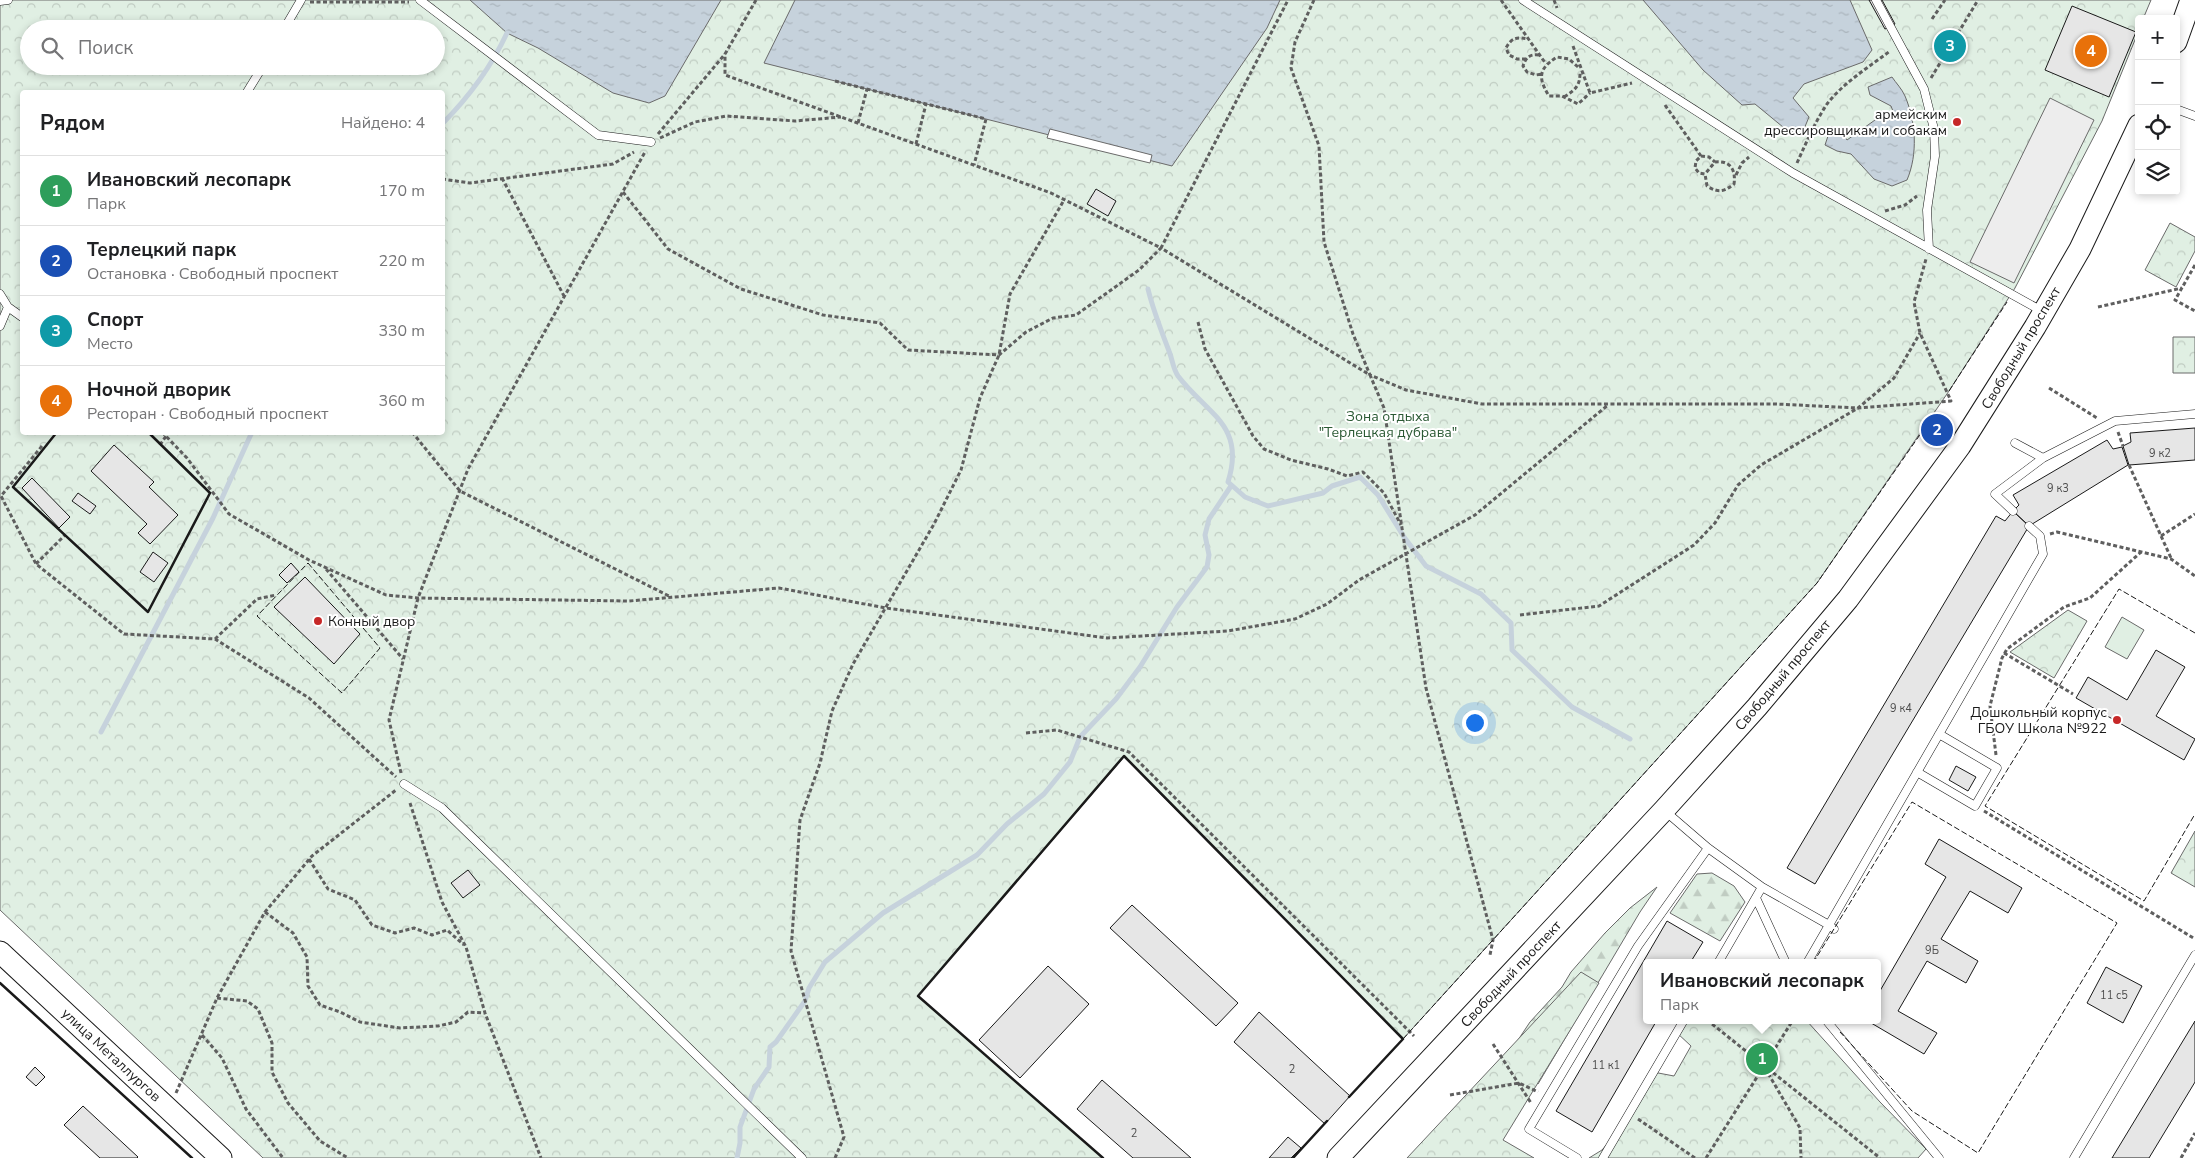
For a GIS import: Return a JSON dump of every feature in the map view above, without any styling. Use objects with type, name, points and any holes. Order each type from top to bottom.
[{"type":"main road","points":[[2180,32],[2191,0]]},
{"type":"main road","points":[[2180,37],[2195,9]]},
{"type":"main road","name":"Свободный проспект","points":[[1338,1158],[1664,810],[1757,707],[1848,599],[1960,446],[2044,312],[2080,249],[2135,134]]},
{"type":"main road","name":"улица Металлургов","points":[[0,952],[221,1158]]},
{"type":"lane","points":[[0,1],[8,0]]},
{"type":"lane","points":[[1523,0],[1793,173],[2044,312]]},
{"type":"lane","points":[[1876,0],[1924,89],[1934,129],[1935,156],[1927,210],[1929,249]]},
{"type":"lane","points":[[289,20],[300,1]]},
{"type":"lane","points":[[420,1],[598,135],[651,142]]},
{"type":"lane","points":[[248,90],[257,75]]},
{"type":"lane","points":[[2180,110],[2195,116]]},
{"type":"lane","points":[[0,294],[8,307],[20,316]]},
{"type":"lane","points":[[0,326],[8,307]]},
{"type":"lane","points":[[2013,511],[1995,494],[2043,458],[2115,422],[2195,414]]},
{"type":"lane","points":[[2015,443],[2043,458]]},
{"type":"lane","points":[[1810,959],[1832,927],[1917,772],[2043,554],[2040,536],[2029,526]]},
{"type":"lane","points":[[1917,772],[1975,806],[1997,768],[1939,734]]},
{"type":"lane","points":[[404,784],[442,808],[802,1158]]},
{"type":"lane","points":[[1664,810],[1708,848],[1762,887],[1832,927]]},
{"type":"lane","points":[[1577,1158],[1528,1129],[1638,946],[1708,848]]},
{"type":"lane","points":[[1720,959],[1762,887]]},
{"type":"lane","points":[[1756,898],[1784,959]]},
{"type":"lane","points":[[2074,1158],[2195,955]]},
{"type":"lane","points":[[1602,1158],[1682,1024]]},
{"type":"lane","points":[[1829,1024],[1939,1158]]},
{"type":"lane","points":[[1907,1119],[1912,1111]]},
{"type":"path","points":[[756,0],[725,54],[725,75],[974,165],[1064,200],[1161,248],[1370,375],[1406,390],[1482,404],[1776,404],[1858,408],[1951,402],[1920,333],[1914,302],[1929,249]]},
{"type":"path","points":[[623,192],[668,249],[741,289],[823,315],[880,323],[908,350],[999,355],[1026,332],[1053,318],[1076,315],[1139,270],[1161,248],[1288,0]]},
{"type":"path","points":[[1314,0],[1295,42],[1291,68],[1319,146],[1324,242],[1353,334],[1384,408],[1402,528],[1404,554],[1426,688],[1493,940],[1490,955]]},
{"type":"path","points":[[1501,0],[1546,64]]},
{"type":"path","points":[[1932,19],[1945,0]]},
{"type":"path","points":[[1924,89],[1978,0]]},
{"type":"path","points":[[300,1],[420,1]]},
{"type":"path","points":[[1568,30],[1590,93]]},
{"type":"path","points":[[1528,39],[1516,37],[1510,40],[1506,48],[1509,56],[1517,59],[1526,59],[1532,55],[1540,55]]},
{"type":"path","points":[[1793,173],[1808,138],[1828,103],[1859,74],[1899,45]]},
{"type":"path","points":[[1580,68],[1569,59],[1557,57],[1546,64],[1542,74],[1542,84],[1550,96],[1564,97],[1578,104],[1590,93],[1646,80],[1700,156]]},
{"type":"path","points":[[1526,59],[1524,66],[1527,72],[1536,75],[1542,74]]},
{"type":"path","points":[[1564,97],[1575,90],[1580,81],[1580,68]]},
{"type":"path","points":[[835,81],[986,120],[974,165]]},
{"type":"path","points":[[858,123],[867,89]]},
{"type":"path","points":[[916,144],[926,104]]},
{"type":"path","points":[[541,1158],[485,1013],[466,947],[442,902],[404,784],[389,720],[418,598],[468,469],[651,142],[695,122],[726,116],[795,121],[841,117]]},
{"type":"path","points":[[1736,174],[1732,166],[1723,161],[1715,162],[1705,174],[1707,186],[1716,192],[1726,191],[1734,184],[1736,174],[1742,163],[1757,150]]},
{"type":"path","points":[[1700,156],[1709,156],[1715,162]]},
{"type":"path","points":[[1700,156],[1694,168],[1699,173],[1705,174]]},
{"type":"path","points":[[1864,214],[1888,211],[1905,205],[1922,192],[1933,173]]},
{"type":"path","points":[[502,178],[564,297]]},
{"type":"path","points":[[835,1158],[844,1137],[791,952],[800,820],[820,763],[832,711],[853,664],[934,524],[961,470],[980,398],[999,355],[1010,294],[1064,200]]},
{"type":"path","points":[[2195,265],[2175,300],[2195,311]]},
{"type":"path","points":[[2098,307],[2182,288]]},
{"type":"path","points":[[1198,322],[1206,349],[1253,436],[1264,449],[1291,460],[1328,469],[1347,476],[1363,472],[1384,493],[1402,528]]},
{"type":"path","points":[[1520,615],[1599,606],[1694,546],[1714,523],[1738,485],[1761,465],[1858,408],[1894,378],[1920,333]]},
{"type":"path","points":[[2049,388],[2108,425]]},
{"type":"path","points":[[160,445],[166,436],[187,458],[229,514],[324,567],[386,595],[418,598],[630,601],[779,588],[886,608],[1107,638],[1228,631],[1294,619],[1311,612],[1327,604],[1360,580],[1404,554],[1476,515],[1608,405]]},
{"type":"path","points":[[414,435],[460,491],[672,598]]},
{"type":"path","points":[[42,446],[1,496],[36,564],[124,634],[215,639],[309,698],[404,784]]},
{"type":"path","points":[[2129,465],[2171,559]]},
{"type":"path","points":[[2161,536],[2195,514]]},
{"type":"path","points":[[2040,536],[2057,532],[2171,559],[2195,576]]},
{"type":"path","points":[[36,564],[64,534]]},
{"type":"path","points":[[1997,768],[1990,706],[2006,649],[2064,607],[2090,598],[2141,552]]},
{"type":"path","points":[[324,567],[404,660]]},
{"type":"path","points":[[215,639],[257,599],[276,596]]},
{"type":"path","points":[[1990,646],[2073,694]]},
{"type":"path","points":[[1026,733],[1058,730],[1130,752],[1414,1036]]},
{"type":"path","points":[[169,1109],[217,998],[265,912],[309,859],[404,784]]},
{"type":"path","points":[[1975,806],[2195,939]]},
{"type":"path","points":[[309,859],[328,889],[354,900],[372,925],[395,933],[414,928],[432,934],[447,930],[466,947]]},
{"type":"path","points":[[265,912],[293,933],[307,957],[308,986],[320,1005],[360,1022],[400,1028],[438,1026],[456,1022],[468,1012],[485,1013]]},
{"type":"path","points":[[217,998],[247,1001],[258,1009],[272,1043],[272,1072],[288,1103],[320,1141],[348,1158]]},
{"type":"path","points":[[1712,1024],[1880,1158]]},
{"type":"path","points":[[1706,1158],[1790,1024]]},
{"type":"path","points":[[202,1035],[222,1058],[246,1109],[283,1158]]},
{"type":"path","points":[[1494,1044],[1538,1114]]},
{"type":"path","points":[[1764,1065],[1800,1128],[1801,1158]]},
{"type":"path","points":[[1450,1095],[1519,1083],[1548,1097]]},
{"type":"path","points":[[1629,1113],[1695,1158]]},
{"type":"path","points":[[2180,1158],[2195,1133]]},
{"type":"green space","name":"Зона отдыха \"Терлецкая дубрава\"","points":[[0,0],[2151,0],[2145,15],[2135,15],[2135,40],[2102,121],[2015,288],[1949,391],[1817,583],[1403,1039],[1124,757],[918,996],[1103,1158],[263,1158],[0,910]]},
{"type":"green space","points":[[2170,223],[2195,237],[2195,251],[2176,287],[2145,270]]},
{"type":"green space","points":[[2173,337],[2195,337],[2195,373],[2173,373]]},
{"type":"green space","points":[[2068,610],[2087,621],[2054,678],[2010,652]]},
{"type":"green space","points":[[2122,617],[2144,630],[2127,659],[2105,647]]},
{"type":"green space","points":[[2195,831],[2195,887],[2171,873]]},
{"type":"green space","points":[[1712,873],[1734,886],[1745,902],[1720,941],[1670,913],[1697,874]]},
{"type":"green space","points":[[1657,887],[1640,912],[1538,1084],[1515,1066],[1512,1049],[1530,1022],[1562,987],[1571,972],[1605,933],[1630,908]]},
{"type":"green space","points":[[1581,972],[1599,983],[1503,1140],[1534,1158],[1407,1158]]},
{"type":"green space","points":[[1681,1024],[1810,1024],[1880,1102],[1926,1149],[1918,1158],[1589,1158],[1602,1150],[1615,1135],[1653,1072],[1674,1076],[1691,1046],[1676,1032]]},
{"type":"shaded area","points":[[2050,98],[2094,120],[2014,283],[1970,262]]},
{"type":"water","points":[[470,0],[721,0],[665,96],[649,103],[613,93],[538,48],[507,33]]},
{"type":"water","points":[[795,0],[1280,0],[1267,28],[1172,166],[764,63]]},
{"type":"water","points":[[1643,0],[1850,0],[1872,50],[1863,62],[1804,84],[1793,98],[1809,117],[1804,129],[1789,132],[1755,104],[1742,105],[1703,70]]},
{"type":"water","points":[[1892,77],[1904,93],[1909,106],[1912,116],[1914,149],[1911,170],[1907,180],[1892,186],[1874,179],[1851,154],[1837,151],[1825,145],[1831,127],[1839,129],[1847,140],[1882,115],[1890,120],[1894,114],[1891,106],[1870,95],[1868,87]]},
{"type":"pier","points":[[1050,129],[1152,155],[1150,163],[1047,138]]},
{"type":"building","points":[[1869,0],[1882,0],[1895,24],[1885,29]]},
{"type":"building","points":[[2072,6],[2135,32],[2109,97],[2045,70]]},
{"type":"building","points":[[1096,189],[1116,201],[1108,216],[1087,204]]},
{"type":"building","points":[[2195,428],[2195,460],[2129,465],[2123,446],[2131,442],[2130,433]]},
{"type":"building","points":[[2107,440],[2113,449],[2122,447],[2128,465],[2029,526],[2013,511],[2019,505],[2013,495]]},
{"type":"building","points":[[114,445],[154,482],[149,487],[178,515],[150,544],[138,533],[147,524],[91,471]]},
{"type":"building","points":[[32,478],[70,517],[59,528],[22,488]]},
{"type":"building","points":[[78,493],[96,506],[90,514],[72,501]]},
{"type":"building","points":[[2013,511],[2029,526],[1815,884],[1787,868],[1996,516],[2005,521]]},
{"type":"building","points":[[153,552],[168,563],[154,582],[140,572]]},
{"type":"building","points":[[291,563],[299,572],[287,583],[279,575]]},
{"type":"building","name":"Конный двор","points":[[305,577],[360,634],[334,664],[274,607]]},
{"type":"building","points":[[2156,650],[2185,667],[2156,716],[2195,739],[2184,760],[2076,698],[2088,677],[2127,700]]},
{"type":"building","points":[[1956,766],[1976,777],[1968,791],[1949,780]]},
{"type":"building","points":[[1939,839],[2022,888],[2008,913],[1970,891],[1941,939],[1978,961],[1966,983],[1927,961],[1898,1011],[1937,1033],[1924,1054],[1873,1024],[1881,1024],[1881,989],[1946,877],[1925,864]]},
{"type":"building","points":[[468,870],[480,885],[463,898],[451,883]]},
{"type":"building","points":[[1132,905],[1238,1003],[1216,1026],[1110,928]]},
{"type":"building","points":[[1667,921],[1703,942],[1692,959],[1645,959]]},
{"type":"building","points":[[1643,962],[1643,1024],[1655,1024],[1592,1132],[1556,1111]]},
{"type":"building","points":[[1048,966],[1089,1004],[1020,1078],[979,1040]]},
{"type":"building","points":[[2106,967],[2142,986],[2123,1023],[2087,1003]]},
{"type":"building","points":[[1259,1012],[1350,1096],[1325,1124],[1234,1042]]},
{"type":"building","points":[[2195,1021],[2195,1082],[2149,1158],[2112,1158]]},
{"type":"building","points":[[35,1067],[45,1077],[36,1086],[26,1077]]},
{"type":"building","points":[[1102,1080],[1191,1158],[1133,1158],[1077,1109]]},
{"type":"building","points":[[83,1106],[138,1157],[100,1158],[64,1125]]},
{"type":"building","points":[[1288,1137],[1301,1148],[1291,1158],[1269,1158]]},
{"type":"waterway","points":[[445,121],[479,81],[507,33]]},
{"type":"waterway","points":[[1148,289],[1176,373],[1221,422],[1228,433],[1232,447],[1232,463],[1228,482],[1245,497],[1268,506],[1323,493],[1332,486],[1360,477],[1378,495],[1404,537],[1426,566],[1481,594],[1511,623],[1512,650],[1572,707],[1630,739]]},
{"type":"waterway","points":[[101,732],[213,518],[251,435]]},
{"type":"waterway","points":[[737,1158],[740,1143],[740,1127],[754,1089],[769,1067],[770,1047],[776,1042],[805,1001],[809,988],[825,962],[883,913],[977,855],[1007,824],[1044,794],[1070,762],[1080,737],[1116,699],[1140,667],[1177,607],[1207,567],[1209,555],[1205,535],[1209,519],[1231,486]]},
{"type":"fence","points":[[1949,391],[2007,302]]},
{"type":"fence","points":[[1403,1039],[1817,583],[1926,426]]},
{"type":"fence","points":[[308,563],[380,648],[342,693],[257,616],[308,563]]},
{"type":"fence","points":[[2195,633],[2119,589],[1985,806],[2144,901],[2195,814]]},
{"type":"fence","points":[[1815,959],[1912,802],[2117,923],[1978,1153],[1912,1111],[1840,1032]]},
{"type":"wall","points":[[55,435],[13,487],[148,612],[210,493],[151,435]]},
{"type":"wall","points":[[1103,1158],[918,996],[1124,756],[1403,1039],[1349,1097]]},
{"type":"wall","points":[[0,983],[192,1158]]},
{"type":"wall","points":[[1293,1158],[1327,1121]]},
{"type":"place","name":"Спорт","points":[[1950,46]]},
{"type":"place","name":"Ночной дворик","points":[[2091,51]]},
{"type":"place","name":"армейским дрессировщикам и собакам","points":[[1957,122]]},
{"type":"place","name":"Терлецкий парк","points":[[1937,430]]},
{"type":"place","name":"Конный двор","points":[[318,621]]},
{"type":"place","name":"Дошкольный корпус ГБОУ Школа №922","points":[[2117,720]]},
{"type":"place","name":"Ивановский лесопарк","points":[[1762,1059]]}]
